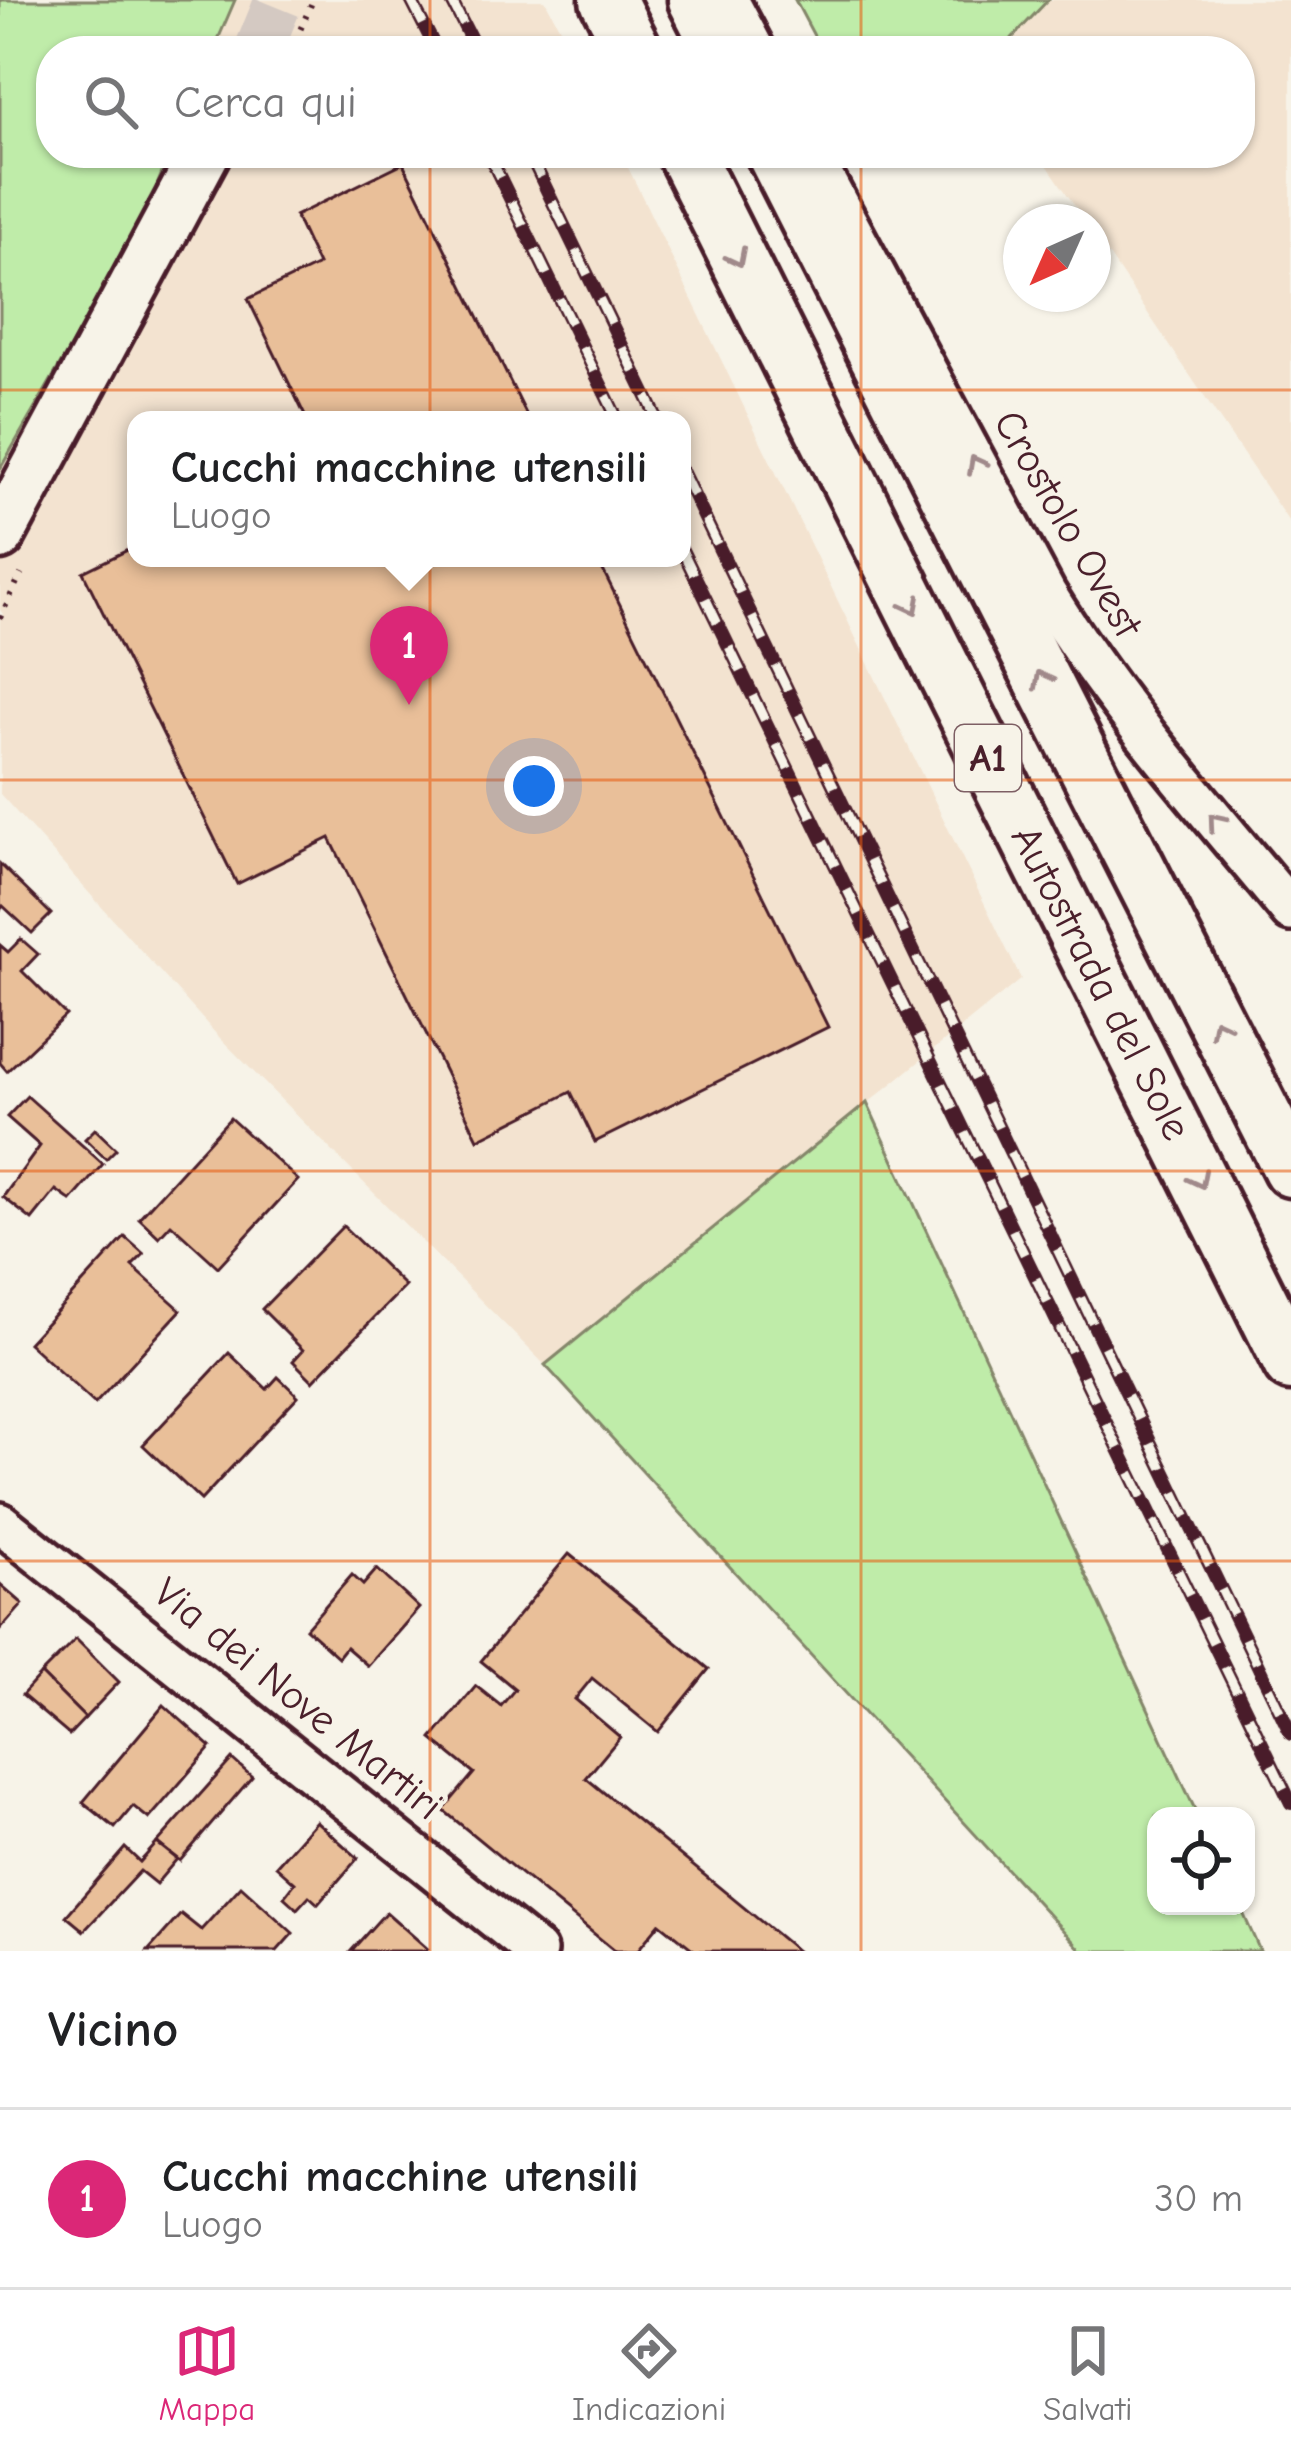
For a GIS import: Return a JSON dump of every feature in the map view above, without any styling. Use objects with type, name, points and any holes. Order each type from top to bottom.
[{"type":"highway","points":[[608,0],[626,36]]},
{"type":"highway","points":[[696,0],[714,36]]},
{"type":"highway","name":"Autostrada del Sole","points":[[693,168],[1291,1363]]},
{"type":"highway","name":"Autostrada del Sole","points":[[782,168],[1291,1168]]},
{"type":"main road","points":[[0,535],[197,168]]},
{"type":"street","points":[[728,0],[747,36]]},
{"type":"street","name":"Crostolo Ovest","points":[[818,168],[1034,573],[1082,652],[1291,911]]},
{"type":"street","name":"Via dei Nove Martiri","points":[[0,1523],[536,1951]]},
{"type":"path","points":[[297,36],[313,0]]},
{"type":"shaded area","points":[[0,0],[545,0],[564,36],[36,36],[36,168],[628,168],[1021,979],[545,1365],[217,1035],[0,794]]},
{"type":"shaded area","points":[[1048,0],[1291,0],[1291,525],[1111,259],[1111,204],[1074,204],[1049,168],[1255,168],[1255,36],[1014,36]]},
{"type":"green space","points":[[0,0],[235,0],[219,36],[36,36],[36,168],[164,168],[142,222],[0,469]]},
{"type":"green space","points":[[795,0],[1048,0],[1014,36],[814,36]]},
{"type":"green space","points":[[867,1103],[1194,1807],[1147,1807],[1147,1915],[1244,1915],[1260,1951],[1082,1951],[545,1365]]},
{"type":"building","points":[[393,168],[405,168],[525,411],[303,411],[248,299],[318,265],[295,216]]},
{"type":"building","points":[[127,550],[127,567],[601,567],[828,1027],[595,1142],[571,1092],[478,1139],[330,838],[237,884],[83,572]]},
{"type":"building","points":[[0,864],[51,914],[32,933],[3,906],[0,910]]},
{"type":"building","points":[[21,939],[38,954],[22,971],[66,1015],[7,1071],[0,1063],[0,945],[8,952]]},
{"type":"building","points":[[27,1096],[103,1164],[71,1201],[56,1190],[32,1220],[3,1197],[40,1146],[7,1117]]},
{"type":"building","points":[[230,1118],[298,1180],[218,1267],[171,1224],[159,1237],[139,1218]]},
{"type":"building","points":[[95,1129],[116,1149],[106,1159],[85,1139]]},
{"type":"building","points":[[343,1226],[405,1286],[313,1381],[293,1361],[303,1350],[262,1309]]},
{"type":"building","points":[[125,1237],[144,1254],[132,1266],[181,1310],[95,1404],[28,1343]]},
{"type":"building","points":[[229,1353],[267,1389],[278,1377],[298,1396],[201,1500],[143,1445]]},
{"type":"building","points":[[569,1554],[709,1669],[658,1732],[592,1678],[575,1699],[620,1737],[586,1778],[797,1951],[695,1951],[660,1923],[637,1951],[615,1951],[443,1810],[474,1773],[432,1739],[476,1686],[501,1706],[515,1689],[481,1661]]},
{"type":"building","points":[[377,1569],[419,1608],[368,1666],[346,1647],[338,1657],[306,1628],[352,1575],[363,1585]]},
{"type":"building","points":[[0,1584],[23,1604],[0,1630]]},
{"type":"building","points":[[76,1639],[119,1682],[85,1718],[41,1674]]},
{"type":"building","points":[[41,1674],[85,1718],[69,1735],[22,1695]]},
{"type":"building","points":[[164,1705],[211,1747],[149,1819],[133,1806],[115,1828],[83,1802]]},
{"type":"building","points":[[232,1759],[252,1777],[180,1861],[157,1843]]},
{"type":"building","points":[[316,1821],[358,1858],[318,1904],[309,1896],[297,1909],[284,1897],[295,1883],[276,1866]]},
{"type":"building","points":[[157,1843],[177,1859],[156,1884],[140,1871],[84,1931],[66,1916],[125,1848],[140,1862]]},
{"type":"building","points":[[241,1886],[293,1933],[277,1951],[148,1951],[181,1914],[201,1930]]},
{"type":"building","points":[[386,1912],[428,1949],[351,1951]]},
{"type":"tunnel","points":[[264,36],[279,0]]},
{"type":"railway","points":[[411,0],[429,36]]},
{"type":"railway","points":[[451,0],[469,36]]},
{"type":"railway","points":[[495,168],[614,411]]},
{"type":"railway","points":[[536,168],[654,411]]},
{"type":"railway","points":[[691,490],[1291,1734]]},
{"type":"railway","points":[[690,567],[1291,1803]]},
{"type":"place","name":"Cucchi macchine utensili","points":[[409,705]]}]
